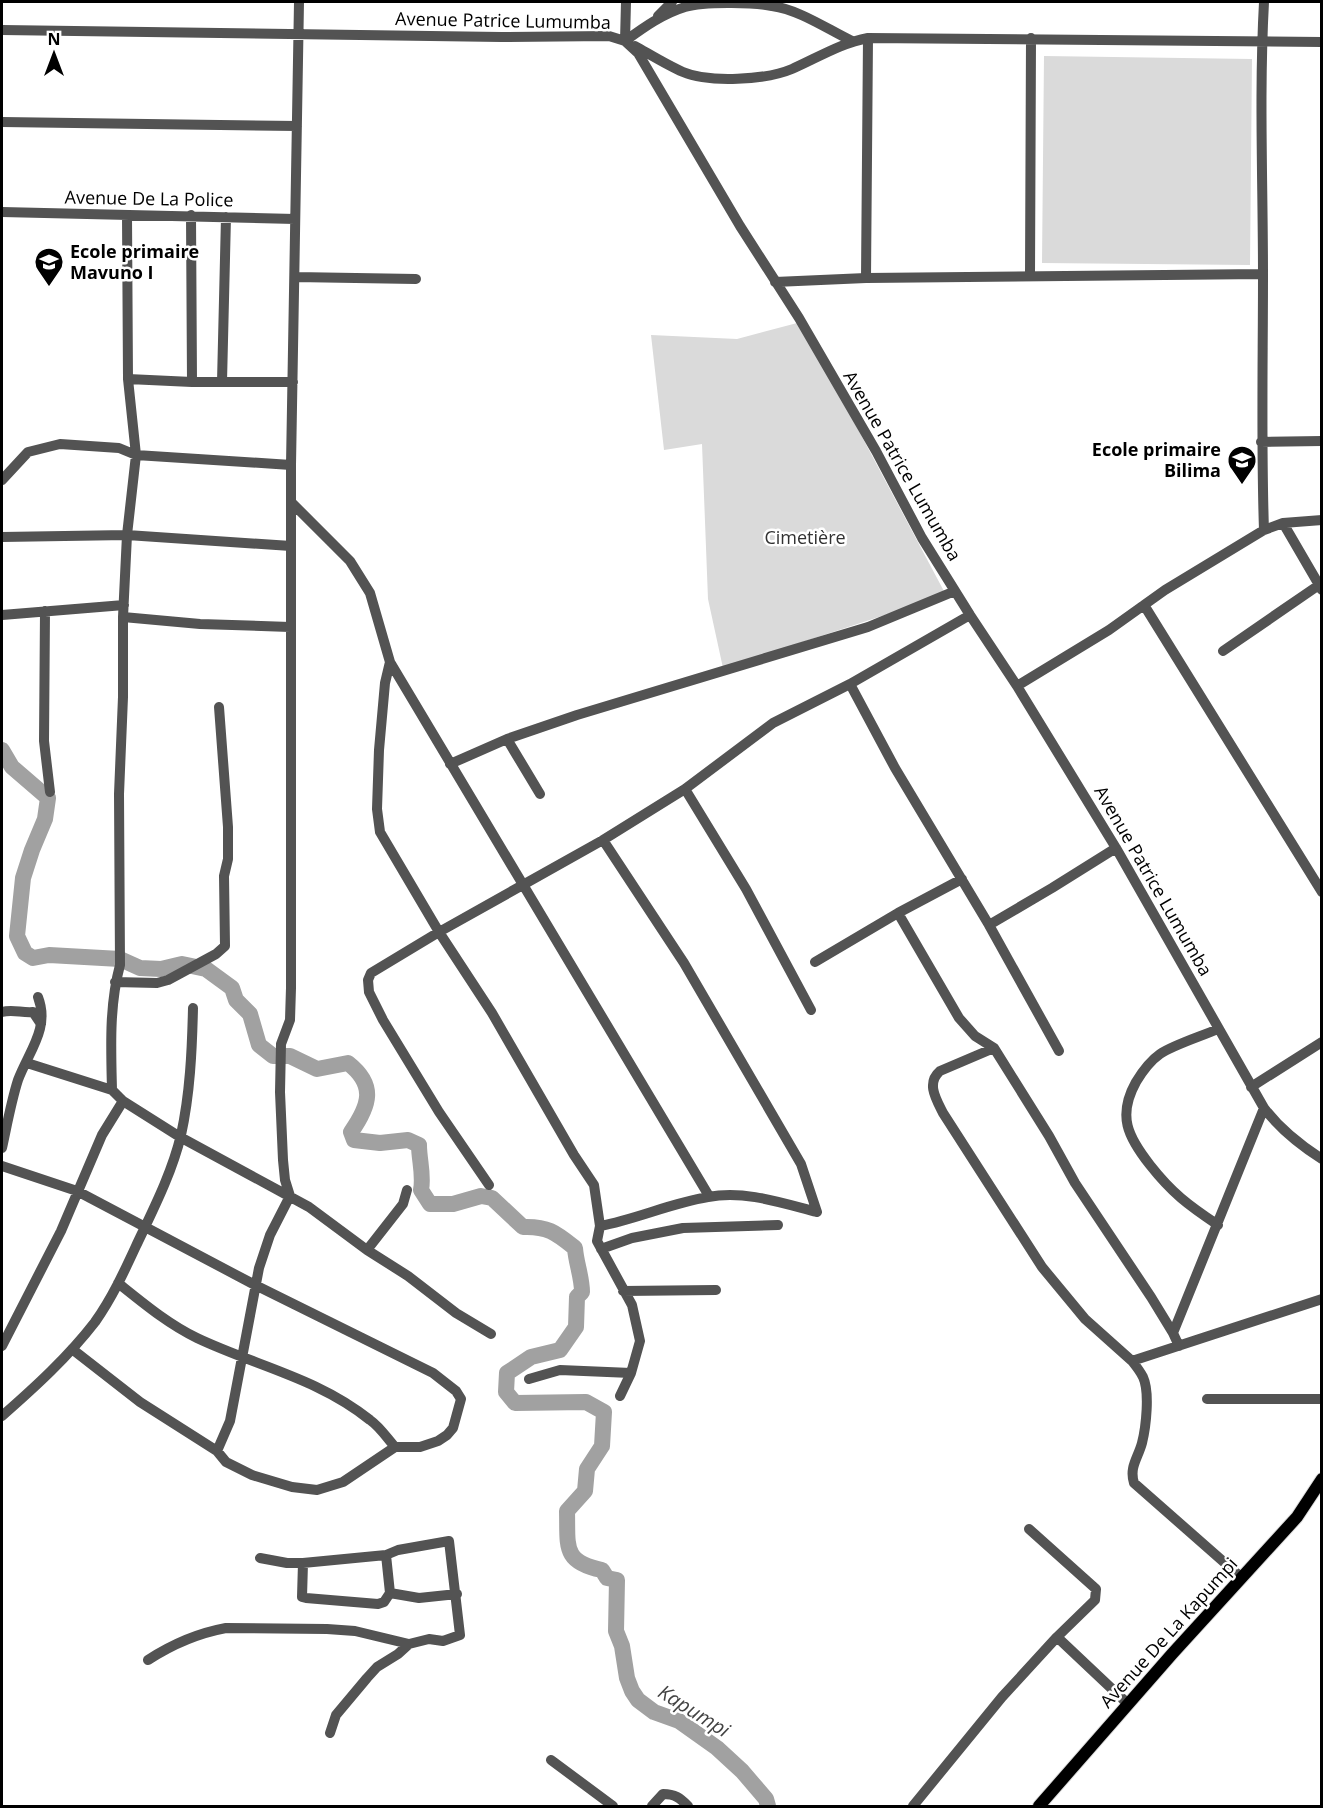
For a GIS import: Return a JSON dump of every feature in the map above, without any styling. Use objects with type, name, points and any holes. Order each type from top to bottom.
[{"type":"main road","name":"Avenue De La Kapumpi","points":[[1039,1806],[1297,1517],[1322,1479]]},
{"type":"street","points":[[217,1450],[230,1421],[255,1285],[270,1235],[290,1196],[285,1180],[283,1160],[280,1071],[281,1044],[290,1020],[291,465],[299,2]]},
{"type":"street","points":[[625,41],[626,2]]},
{"type":"street","points":[[654,21],[672,2]]},
{"type":"street","points":[[1264,2],[1261,442],[1264,531]]},
{"type":"street","points":[[625,41],[654,21],[686,7],[739,4],[773,6],[792,12],[852,41]]},
{"type":"street","name":"Avenue Patrice Lumumba","points":[[2,30],[298,35],[609,36],[625,41],[638,53],[775,282],[799,318],[876,451],[922,538],[1017,686],[1116,848],[1188,970],[1218,1029],[1264,1108],[1291,1137],[1322,1160]]},
{"type":"street","points":[[625,41],[684,73],[724,79],[771,76],[852,41],[868,38],[1322,42]]},
{"type":"street","points":[[866,278],[868,38]]},
{"type":"street","points":[[1030,276],[1031,38]]},
{"type":"street","points":[[2,122],[297,126]]},
{"type":"street","name":"Avenue De La Police","points":[[2,212],[296,219]]},
{"type":"street","points":[[112,1090],[111,1022],[115,982],[120,965],[118,794],[123,697],[123,617],[127,535],[136,455],[128,379],[127,215]]},
{"type":"street","points":[[191,215],[192,382]]},
{"type":"street","points":[[222,382],[226,217]]},
{"type":"street","points":[[775,282],[866,278],[1263,274]]},
{"type":"street","points":[[295,277],[416,279]]},
{"type":"street","points":[[128,379],[192,382],[293,382]]},
{"type":"street","points":[[1261,442],[1322,441]]},
{"type":"street","points":[[2,480],[28,452],[60,444],[119,448],[136,455],[291,465]]},
{"type":"street","points":[[292,503],[350,561],[369,593],[390,662],[709,1196]]},
{"type":"street","points":[[1017,686],[1109,630],[1164,590],[1264,531],[1283,523],[1322,520]]},
{"type":"street","points":[[1223,651],[1320,588],[1283,523]]},
{"type":"street","points":[[2,537],[127,535],[291,546]]},
{"type":"street","points":[[450,764],[507,739],[597,709],[868,627],[955,591]]},
{"type":"street","points":[[2,615],[124,605]]},
{"type":"street","points":[[1144,605],[1322,892]]},
{"type":"street","points":[[45,611],[44,741],[50,792]]},
{"type":"street","points":[[489,1185],[439,1112],[383,1020],[369,992],[368,980],[371,973],[603,840],[685,789],[773,723],[850,684],[970,615]]},
{"type":"street","points":[[123,617],[200,624],[290,627]]},
{"type":"street","points":[[390,662],[385,683],[380,750],[377,809],[380,832],[439,932],[492,1013],[574,1155],[594,1185],[600,1226],[597,1241],[632,1305],[640,1341],[631,1373],[620,1396]]},
{"type":"street","points":[[850,684],[895,768],[989,924],[1059,1051]]},
{"type":"street","points":[[115,982],[168,980],[216,954],[225,946],[224,876],[228,859],[228,827],[219,707]]},
{"type":"street","points":[[507,739],[540,794]]},
{"type":"street","points":[[685,789],[746,889],[811,1010]]},
{"type":"street","points":[[600,1226],[709,1196],[748,1196],[818,1212],[801,1164],[684,963],[603,840]]},
{"type":"street","points":[[989,924],[1116,848]]},
{"type":"street","points":[[815,963],[898,913],[962,879]]},
{"type":"street","points":[[898,913],[959,1018],[975,1036],[994,1048],[1049,1136],[1075,1183],[1173,1333],[1179,1346]]},
{"type":"street","points":[[2,1148],[19,1079],[41,1024],[43,1009],[38,997]]},
{"type":"street","points":[[2,1416],[46,1377],[94,1322],[118,1283],[145,1227],[166,1179],[180,1137],[189,1083],[193,1008]]},
{"type":"street","points":[[2,1012],[9,1010],[21,1013],[33,1012],[41,1024]]},
{"type":"street","points":[[1218,1029],[1160,1054],[1143,1071],[1132,1090],[1126,1108],[1127,1125],[1133,1144],[1183,1202],[1218,1225]]},
{"type":"street","points":[[1251,1086],[1320,1046]]},
{"type":"street","points":[[994,1048],[940,1071],[934,1076],[932,1083],[943,1113],[1042,1267],[1085,1319],[1132,1361],[1142,1375],[1146,1390],[1142,1444],[1132,1466],[1131,1475],[1134,1483],[1242,1578]]},
{"type":"street","points":[[27,1063],[112,1090],[123,1101],[180,1137],[309,1207],[367,1250],[408,1276],[456,1313],[491,1334]]},
{"type":"street","points":[[2,1346],[61,1231],[102,1135],[123,1101]]},
{"type":"street","points":[[1173,1333],[1264,1108]]},
{"type":"street","points":[[2,1166],[77,1191],[255,1285],[433,1373],[456,1391],[461,1399],[453,1428],[438,1441],[420,1447],[395,1448],[343,1482],[317,1490],[292,1487],[252,1474],[226,1462],[217,1450],[140,1402],[72,1349]]},
{"type":"street","points":[[367,1250],[398,1212],[407,1190]]},
{"type":"street","points":[[601,1249],[632,1238],[683,1228],[778,1225]]},
{"type":"street","points":[[118,1283],[171,1324],[195,1337],[310,1382],[333,1394],[372,1421],[395,1448]]},
{"type":"street","points":[[623,1291],[716,1290]]},
{"type":"street","points":[[1132,1361],[1322,1299]]},
{"type":"street","points":[[529,1380],[560,1370],[631,1373]]},
{"type":"street","points":[[1207,1399],[1322,1399]]},
{"type":"street","points":[[913,1806],[1002,1697],[1057,1637],[1095,1600],[1096,1589],[1029,1529]]},
{"type":"street","points":[[260,1558],[286,1563],[303,1563],[386,1555],[398,1550],[449,1542],[457,1594],[460,1635],[443,1641],[429,1639],[409,1644],[377,1667],[336,1716],[330,1733]]},
{"type":"street","points":[[303,1563],[302,1596],[378,1604],[384,1602],[390,1593],[386,1555]]},
{"type":"street","points":[[390,1593],[420,1598],[457,1594]]},
{"type":"street","points":[[148,1660],[165,1649],[226,1628],[355,1631],[409,1644]]},
{"type":"street","points":[[1057,1637],[1128,1704]]},
{"type":"street","points":[[551,1760],[613,1806]]},
{"type":"street","points":[[652,1806],[663,1794],[669,1794],[678,1796],[688,1806]]},
{"type":"green space","points":[[1044,56],[1252,59],[1250,265],[1042,263]]},
{"type":"green space","name":"Cimetière","points":[[801,322],[946,595],[723,668],[708,599],[702,444],[664,450],[651,335],[737,339]]},
{"type":"waterway","name":"Kapumpi","points":[[2,750],[12,767],[48,798],[45,819],[23,878],[17,936],[25,953],[33,958],[49,955],[120,959],[140,968],[161,969],[182,964],[206,969],[232,988],[236,1000],[250,1014],[259,1045],[273,1056],[290,1056],[317,1069],[348,1063],[357,1071],[363,1079],[367,1096],[366,1104],[351,1132],[354,1140],[380,1143],[408,1140],[419,1145],[421,1190],[430,1204],[453,1204],[481,1196],[492,1198],[523,1227],[539,1228],[551,1232],[575,1248],[582,1292],[577,1297],[576,1327],[560,1350],[531,1357],[507,1373],[506,1392],[515,1403],[586,1402],[604,1412],[602,1446],[587,1469],[585,1491],[567,1511],[570,1551],[580,1562],[602,1570],[607,1578],[617,1580],[616,1631],[622,1646],[627,1678],[638,1700],[654,1712],[679,1721],[717,1748],[742,1771],[766,1799],[768,1806]]},
{"type":"place","name":"Ecole primaire Mavuno I","points":[[49,288]]},
{"type":"place","name":"Ecole primaire Bilima","points":[[1242,486]]}]
